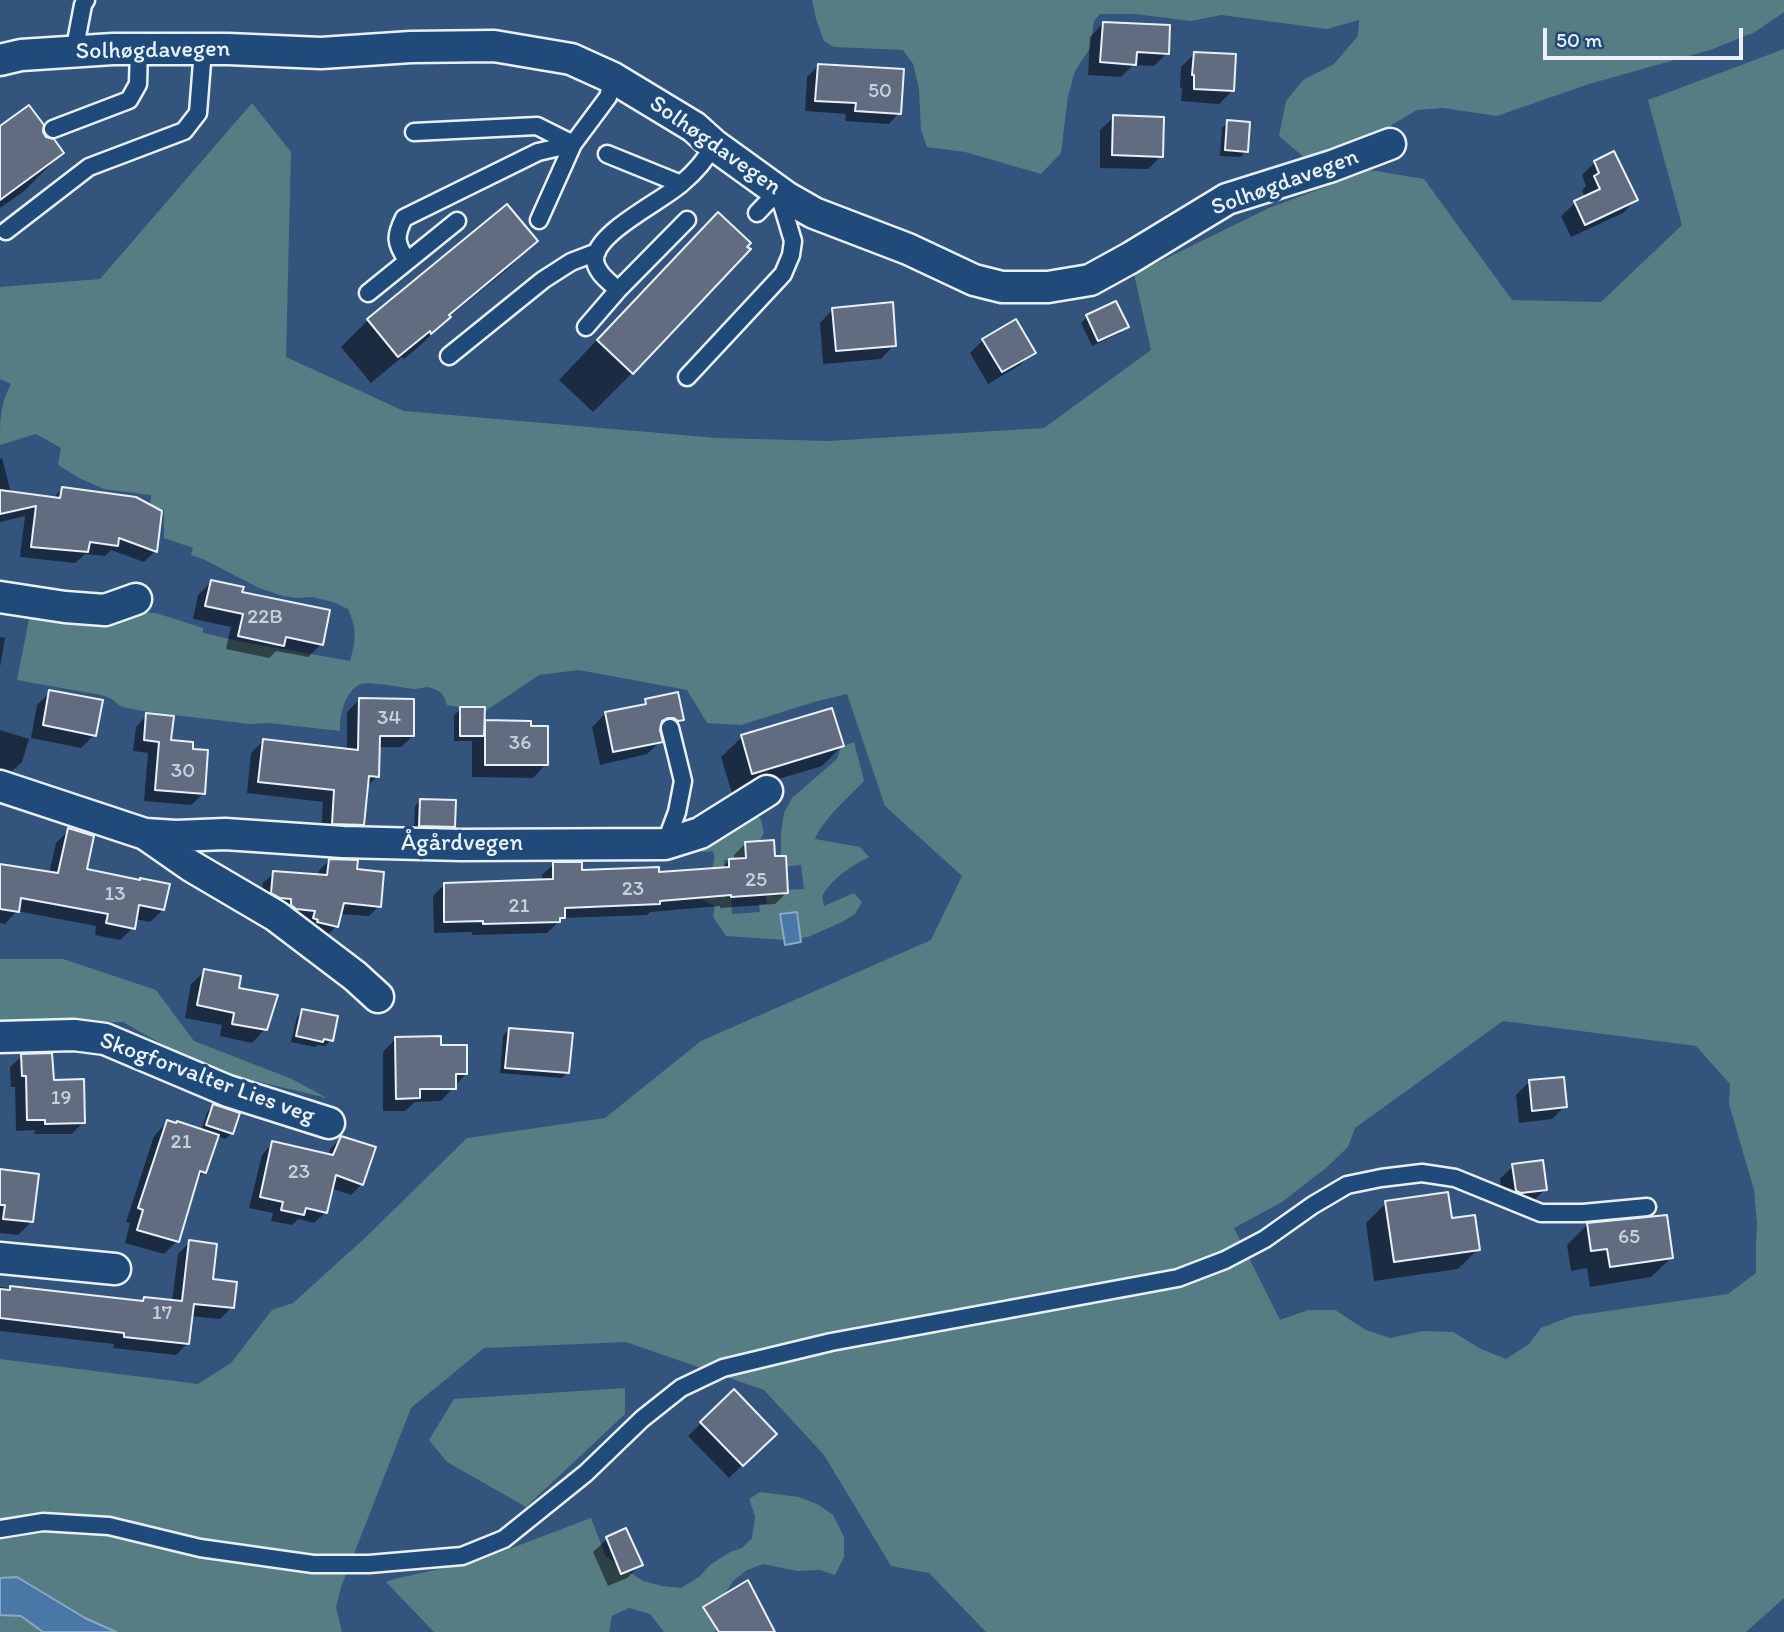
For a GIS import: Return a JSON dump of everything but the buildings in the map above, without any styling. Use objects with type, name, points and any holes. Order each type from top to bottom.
[{"type":"street","name":"Solhøgdavegen","points":[[0,60],[21,55],[139,50],[228,49],[321,53],[411,47],[494,46],[570,59],[613,78],[694,127],[714,145],[778,191],[814,213],[908,249],[974,280],[1002,287],[1048,286],[1090,280],[1227,199],[1332,166],[1390,144]]},
{"type":"street","points":[[0,597],[104,610],[136,599]]},
{"type":"street","name":"Ågårdvegen","points":[[0,786],[145,834],[225,834],[343,842],[461,845],[665,844],[700,832],[766,792]]},
{"type":"street","name":"Ågårdvegen","points":[[145,834],[191,866],[276,916],[355,976],[378,997]]},
{"type":"street","name":"Skogforvalter Lies veg","points":[[0,1037],[74,1035],[105,1039],[228,1091],[329,1122]]},
{"type":"street","points":[[0,1258],[115,1269]]},
{"type":"lane","points":[[74,52],[86,0]]},
{"type":"lane","points":[[53,129],[129,100],[138,84],[139,50]]},
{"type":"lane","points":[[6,231],[89,167],[184,131],[198,113],[204,50]]},
{"type":"lane","points":[[539,220],[573,144],[608,97],[613,78]]},
{"type":"lane","points":[[414,132],[537,126],[573,144]]},
{"type":"lane","points":[[407,260],[399,249],[397,232],[404,218],[538,152],[573,144]]},
{"type":"lane","points":[[618,290],[599,272],[595,258],[600,243],[681,184],[714,145]]},
{"type":"lane","points":[[607,154],[681,184]]},
{"type":"lane","points":[[687,377],[783,274],[791,255],[793,241],[778,191],[757,213]]},
{"type":"lane","points":[[586,327],[618,290],[687,220]]},
{"type":"lane","points":[[368,293],[457,221]]},
{"type":"lane","points":[[449,356],[543,280],[571,262],[597,252]]},
{"type":"lane","points":[[665,844],[677,812],[682,781],[670,728]]},
{"type":"lane","points":[[0,1529],[43,1522],[109,1526],[200,1548],[313,1564],[369,1564],[462,1556],[504,1539],[586,1473],[642,1419],[681,1388],[723,1368],[831,1342],[1178,1278],[1225,1260],[1265,1240],[1313,1205],[1347,1185],[1381,1178],[1422,1173],[1455,1178],[1541,1213],[1583,1213],[1647,1207]]},
{"type":"green space","points":[[812,0],[1784,0],[1784,12],[1755,32],[1710,50],[1589,84],[1497,116],[1443,108],[1417,110],[1358,142],[1306,159],[1279,136],[1286,101],[1303,80],[1334,64],[1358,36],[1359,20],[1327,29],[1221,15],[1191,21],[1135,14],[1100,14],[1094,21],[1090,48],[1075,71],[1068,96],[1061,153],[1041,174],[965,152],[927,147],[921,130],[919,89],[913,64],[903,50],[834,47],[824,41]]},
{"type":"green space","points":[[1784,49],[1784,1598],[1746,1632],[986,1632],[929,1573],[891,1566],[824,1455],[764,1390],[626,1342],[484,1348],[411,1408],[341,1587],[336,1607],[342,1632],[116,1632],[85,1618],[17,1577],[0,1578],[0,1359],[198,1384],[231,1363],[272,1310],[293,1303],[366,1237],[467,1138],[605,1118],[701,1041],[931,940],[962,876],[885,806],[847,694],[741,725],[707,723],[687,690],[579,670],[539,675],[484,712],[484,707],[447,705],[441,693],[431,688],[414,689],[365,683],[355,687],[347,698],[340,731],[149,712],[122,707],[101,695],[17,680],[31,609],[156,613],[203,628],[203,633],[350,661],[355,635],[348,609],[312,597],[283,596],[259,588],[191,555],[193,548],[164,538],[164,510],[150,508],[151,495],[104,489],[79,478],[58,465],[61,448],[36,434],[0,445],[3,406],[11,384],[0,379],[0,287],[100,279],[252,103],[291,152],[286,357],[404,411],[717,438],[828,441],[1044,428],[1151,350],[1134,274],[1269,208],[1371,170],[1424,179],[1512,300],[1601,302],[1682,225],[1648,100]],"holes":[[[1503,1021],[1696,1046],[1730,1084],[1729,1104],[1754,1190],[1757,1223],[1756,1273],[1728,1294],[1572,1316],[1541,1328],[1529,1344],[1506,1359],[1481,1349],[1453,1332],[1423,1331],[1390,1338],[1366,1330],[1335,1310],[1308,1310],[1280,1320],[1234,1228],[1282,1202],[1348,1147],[1355,1128]]]},
{"type":"green space","points":[[854,742],[864,781],[830,816],[815,839],[860,847],[869,857],[842,873],[822,896],[824,906],[854,893],[862,902],[855,914],[808,937],[786,940],[726,936],[713,917],[715,906],[697,897],[712,869],[713,851],[696,850],[755,812],[761,820],[764,833],[751,848],[750,859],[724,860],[726,898],[731,898],[732,914],[760,912],[759,904],[767,904],[766,896],[783,895],[782,890],[804,889],[801,865],[781,867],[784,813],[792,798],[837,759],[841,747]]},
{"type":"green space","points":[[0,959],[63,959],[156,990],[194,1041],[292,1079],[327,1098],[206,1069],[123,1022],[0,1023]]},
{"type":"green space","points":[[625,1388],[625,1414],[526,1507],[447,1462],[429,1440],[454,1399]]},
{"type":"green space","points":[[760,1492],[799,1497],[819,1505],[833,1515],[844,1537],[844,1557],[835,1575],[820,1570],[798,1571],[763,1564],[747,1570],[733,1581],[725,1594],[715,1632],[664,1632],[650,1614],[629,1608],[612,1616],[609,1632],[434,1632],[386,1582],[480,1560],[591,1518],[606,1557],[643,1581],[681,1588],[699,1577],[710,1565],[742,1548],[752,1538],[755,1516],[749,1499]]},
{"type":"green space","points":[[0,1615],[21,1616],[43,1632],[0,1632]]},
{"type":"water","points":[[797,912],[801,942],[785,945],[780,914]]},
{"type":"water","points":[[17,1577],[85,1618],[116,1632],[43,1632],[21,1616],[0,1615],[0,1578]]}]
